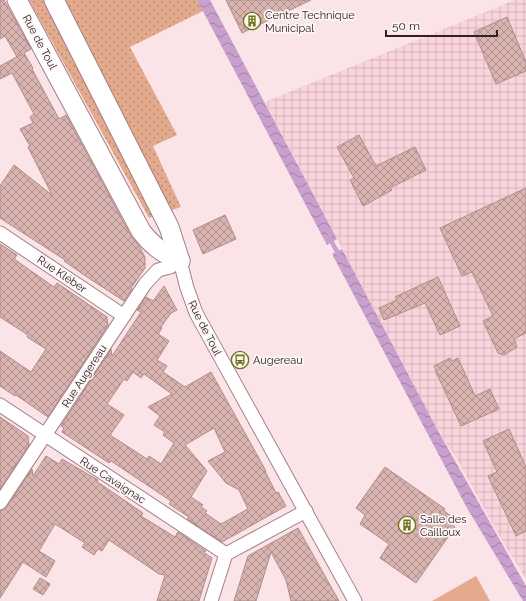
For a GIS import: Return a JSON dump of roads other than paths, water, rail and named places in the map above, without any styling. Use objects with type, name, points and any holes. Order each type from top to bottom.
[{"type":"street","name":"Rue de Toul","points":[[17,0],[141,231],[155,248],[180,261],[187,288],[196,313],[355,601]]},
{"type":"street","points":[[54,0],[169,227],[180,261]]},
{"type":"street","name":"Rue Kléber","points":[[0,233],[124,316]]},
{"type":"street","name":"Rue Augereau","points":[[0,503],[151,277],[158,270],[170,267],[180,261]]},
{"type":"street","name":"Rue Cavaignac","points":[[0,406],[226,554]]},
{"type":"street","points":[[211,601],[226,554],[306,511]]},
{"type":"water","points":[[197,0],[210,0],[337,239],[327,245]]},
{"type":"water","points":[[342,249],[437,429],[526,586],[526,601],[523,601],[467,508],[332,254]]},
{"type":"waterway","points":[[329,237],[340,257]]},
{"type":"place","name":"Centre Technique Municipal","points":[[252,21]]},
{"type":"place","name":"Augereau","points":[[240,360]]},
{"type":"place","name":"Salle des Cailloux","points":[[407,525]]}]
